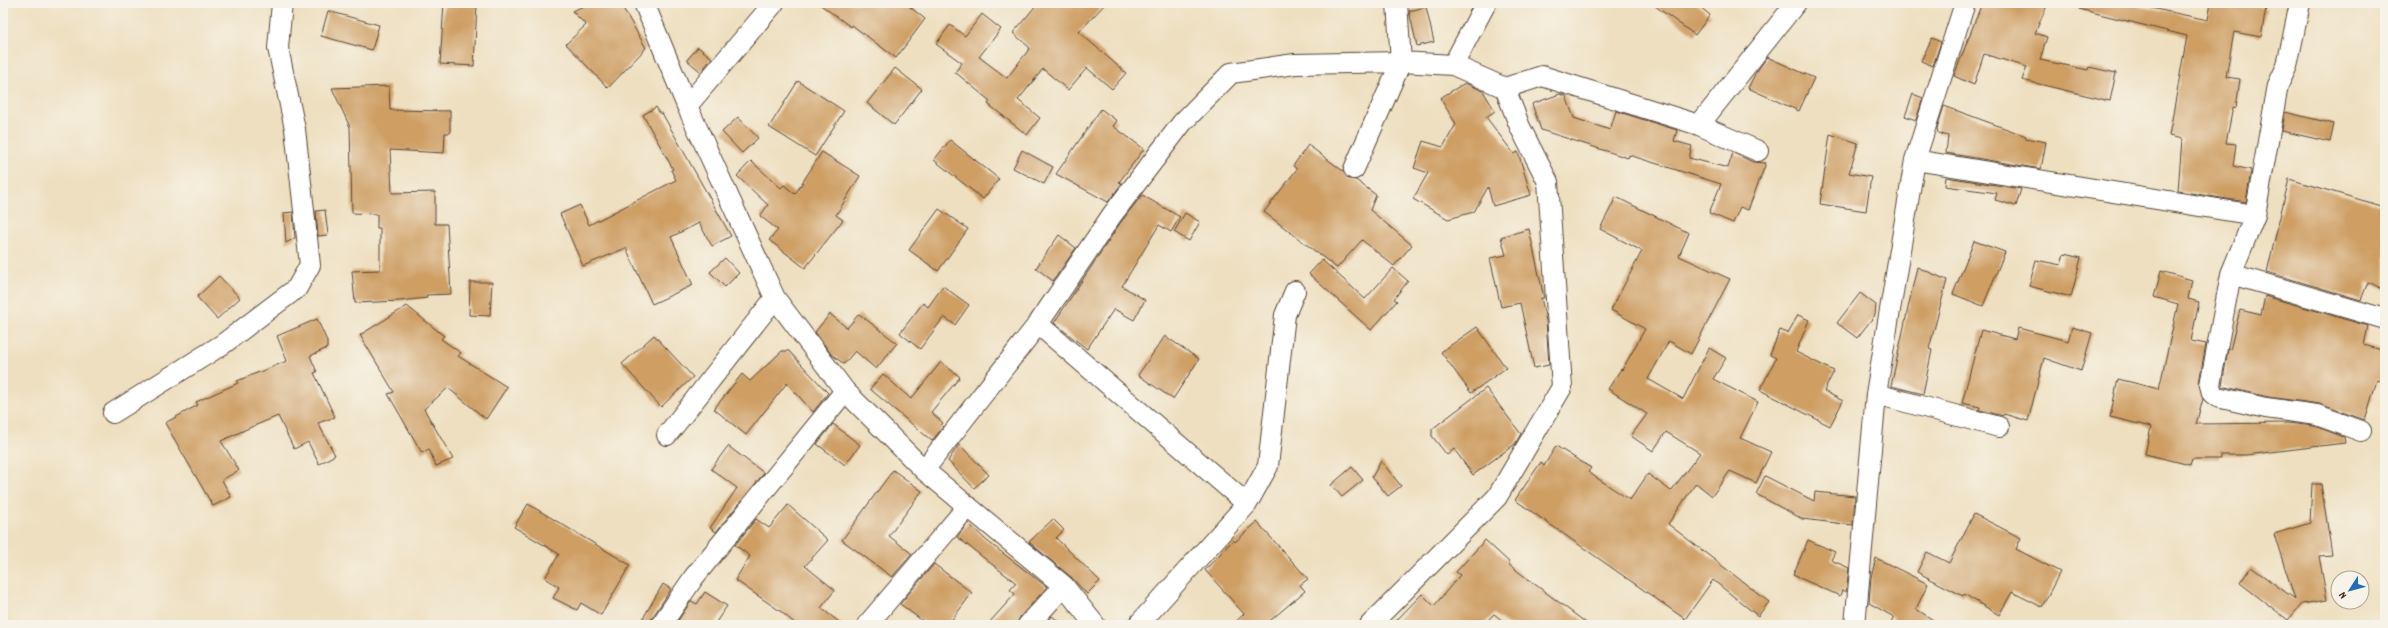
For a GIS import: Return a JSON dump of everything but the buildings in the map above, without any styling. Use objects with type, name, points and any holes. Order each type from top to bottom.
[{"type":"street","points":[[113,413],[223,344],[297,288],[310,265],[295,129],[278,48],[282,3]]},
{"type":"street","points":[[644,3],[686,106],[775,298],[845,391],[924,470],[1064,586],[1095,625]]},
{"type":"street","points":[[686,106],[774,3]]},
{"type":"street","points":[[1354,169],[1401,62],[1397,3]]},
{"type":"street","points":[[1453,65],[1486,3]]},
{"type":"street","points":[[1700,125],[1796,3]]},
{"type":"street","points":[[1855,625],[1876,394],[1915,160],[1965,3]]},
{"type":"street","points":[[2300,3],[2287,66],[2278,85],[2255,215],[2231,274],[2210,385],[2212,393],[2217,397],[2266,408],[2317,415],[2361,431]]},
{"type":"street","points":[[924,470],[1038,324],[1112,215],[1182,123],[1231,73],[1295,64],[1401,62],[1453,65],[1505,88],[1542,76],[1700,125],[1758,151]]},
{"type":"street","points":[[1370,625],[1497,497],[1562,387],[1548,182],[1520,127],[1505,88]]},
{"type":"street","points":[[1915,160],[2255,215]]},
{"type":"street","points":[[2231,274],[2385,318]]},
{"type":"street","points":[[1138,625],[1247,504],[1268,466],[1285,315],[1296,291]]},
{"type":"street","points":[[667,435],[775,298]]},
{"type":"street","points":[[1038,324],[1247,504]]},
{"type":"street","points":[[661,625],[694,577],[845,391]]},
{"type":"street","points":[[1876,394],[1999,427]]},
{"type":"street","points":[[867,625],[968,506]]},
{"type":"street","points":[[1028,625],[1064,586]]}]
